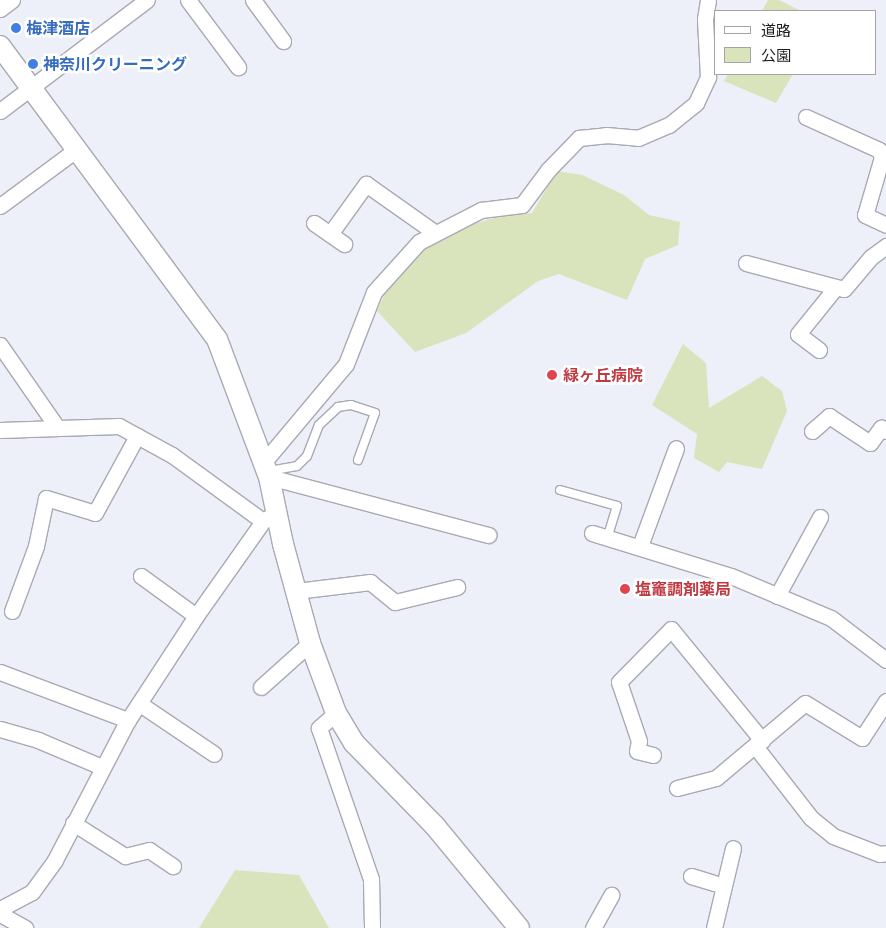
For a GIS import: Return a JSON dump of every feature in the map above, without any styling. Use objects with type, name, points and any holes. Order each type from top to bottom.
[{"type":"street","points":[[0,9],[12,0]]},
{"type":"street","points":[[0,111],[147,0]]},
{"type":"street","points":[[188,0],[238,67]]},
{"type":"street","points":[[253,0],[283,41]]},
{"type":"street","points":[[266,470],[346,364],[374,292],[419,242],[434,232],[481,210],[522,205],[548,170],[579,138],[606,135],[638,138],[669,125],[696,103],[708,77],[705,0]]},
{"type":"street","points":[[0,46],[217,339],[266,470],[269,517],[296,591],[310,643],[336,713],[354,743],[435,826],[519,928]]},
{"type":"street","points":[[806,117],[879,150],[882,157],[865,215],[886,225]]},
{"type":"street","points":[[0,206],[77,149]]},
{"type":"street","points":[[330,234],[366,184],[434,232]]},
{"type":"street","points":[[314,223],[344,244]]},
{"type":"street","points":[[746,263],[844,289],[871,257],[886,246]]},
{"type":"street","points":[[819,350],[798,334],[836,287]]},
{"type":"street","points":[[0,345],[56,426]]},
{"type":"street","points":[[812,431],[829,416],[870,443],[884,427]]},
{"type":"street","points":[[0,430],[56,426],[119,426],[172,455],[269,517]]},
{"type":"street","points":[[12,611],[36,546],[46,498],[95,513],[137,436]]},
{"type":"street","points":[[640,546],[676,448]]},
{"type":"street","points":[[266,470],[488,535]]},
{"type":"street","points":[[0,909],[32,892],[55,860],[128,720],[196,616],[269,517]]},
{"type":"street","points":[[777,596],[820,517]]},
{"type":"street","points":[[592,533],[608,536],[731,576],[848,628],[886,660]]},
{"type":"street","points":[[141,576],[196,616]]},
{"type":"street","points":[[296,591],[370,582],[395,602],[457,587]]},
{"type":"street","points":[[653,755],[632,750],[640,741],[618,682],[670,630],[758,743],[811,818],[833,836],[880,854],[886,853]]},
{"type":"street","points":[[261,687],[310,643]]},
{"type":"street","points":[[0,672],[128,720]]},
{"type":"street","points":[[677,788],[716,778],[805,703],[862,738],[886,701]]},
{"type":"street","points":[[140,704],[214,754]]},
{"type":"street","points":[[336,713],[319,728],[371,879],[372,928]]},
{"type":"street","points":[[0,729],[38,740],[102,768]]},
{"type":"street","points":[[73,823],[125,856],[149,850],[173,866]]},
{"type":"street","points":[[714,928],[733,848]]},
{"type":"street","points":[[691,876],[724,886]]},
{"type":"street","points":[[593,928],[611,895]]},
{"type":"street","points":[[0,914],[25,928]]},
{"type":"lane","points":[[266,470],[297,466],[308,456],[319,425],[338,407],[351,405],[375,413],[358,460]]},
{"type":"lane","points":[[560,490],[617,506],[608,536]]},
{"type":"green space","points":[[768,0],[779,0],[799,10],[763,10]]},
{"type":"green space","points":[[727,75],[792,75],[776,103],[724,81]]},
{"type":"green space","points":[[557,171],[582,175],[624,195],[649,215],[680,222],[678,245],[645,259],[627,300],[559,274],[538,281],[466,333],[415,352],[377,311],[386,291],[421,252],[463,227],[501,216],[532,213]]},
{"type":"green space","points":[[683,344],[706,363],[709,408],[762,376],[782,391],[787,411],[762,469],[727,462],[719,472],[694,458],[697,434],[652,405]]},
{"type":"green space","points":[[235,870],[299,875],[329,928],[199,928]]},
{"type":"place","name":"梅津酒店","points":[[16,28]]},
{"type":"place","name":"神奈川クリーニング","points":[[33,64]]},
{"type":"place","name":"緑ヶ丘病院","points":[[552,375]]},
{"type":"place","name":"塩竈調剤薬局","points":[[625,589]]}]
